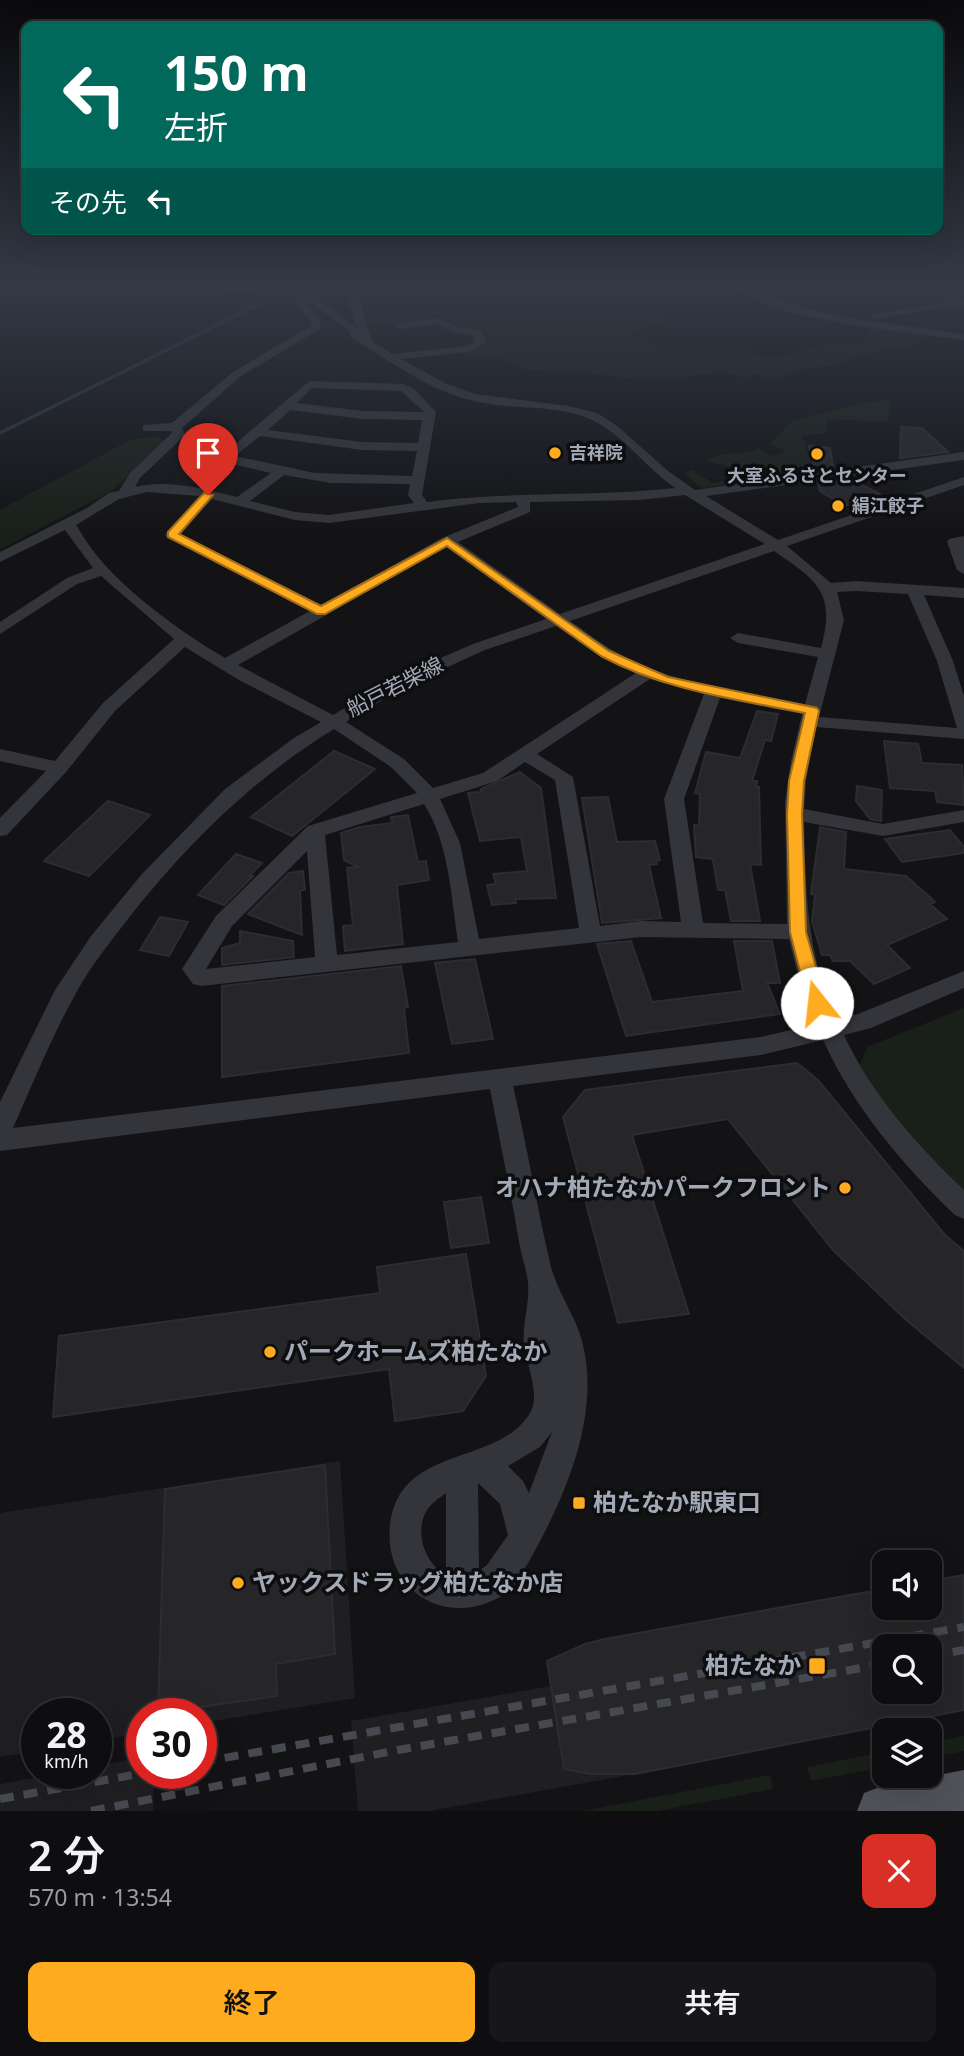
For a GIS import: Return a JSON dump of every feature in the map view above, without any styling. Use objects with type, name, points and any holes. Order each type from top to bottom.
[{"type":"main road","points":[[882,1811],[964,1794]]},
{"type":"street","points":[[147,428],[175,427],[248,368]]},
{"type":"street","points":[[410,368],[447,389],[475,399],[571,410],[595,416],[662,473],[772,545],[827,588],[835,604],[836,620],[796,781],[794,814],[798,932],[813,992],[829,1032],[855,1080],[885,1124],[919,1164],[964,1207]]},
{"type":"street","points":[[417,480],[361,482],[311,478],[225,458],[309,384],[403,388],[411,391],[430,412],[415,495],[423,506]]},
{"type":"street","points":[[287,406],[363,415],[430,416]]},
{"type":"street","points":[[126,491],[135,476],[177,437],[179,434],[175,427]]},
{"type":"street","points":[[257,432],[362,446],[422,447]]},
{"type":"street","points":[[0,558],[126,491],[162,487],[295,516],[329,519],[458,500],[691,493],[964,456]]},
{"type":"street","points":[[240,502],[281,471]]},
{"type":"street","name":"船戸若柴線","points":[[0,1128],[66,990],[99,941],[149,879],[232,793],[268,764],[331,721],[437,664],[558,619],[964,481]]},
{"type":"street","points":[[208,495],[172,535],[321,611]]},
{"type":"street","points":[[226,665],[447,541],[525,509],[522,497]]},
{"type":"street","points":[[67,524],[76,531],[85,551],[103,570],[184,639],[226,665],[383,749],[407,768],[430,796],[445,827],[455,865],[470,948]]},
{"type":"street","points":[[964,540],[954,542],[964,570]]},
{"type":"street","points":[[447,541],[605,653],[646,674],[855,727],[964,734]]},
{"type":"street","points":[[0,629],[72,581],[103,570]]},
{"type":"street","points":[[827,588],[856,586],[964,593]]},
{"type":"street","points":[[914,589],[945,661],[964,725]]},
{"type":"street","points":[[738,638],[828,654]]},
{"type":"street","points":[[0,830],[59,768],[109,707],[184,639]]},
{"type":"street","points":[[646,674],[490,778],[315,831],[224,921],[193,969],[201,978],[641,929],[798,932]]},
{"type":"street","points":[[693,930],[674,799],[714,691]]},
{"type":"street","points":[[524,754],[564,777],[591,934]]},
{"type":"street","points":[[0,755],[59,768]]},
{"type":"street","points":[[794,814],[883,830],[964,816]]},
{"type":"street","points":[[315,831],[327,964]]},
{"type":"street","points":[[0,1140],[761,1046],[829,1032],[893,1011],[964,979]]},
{"type":"street","points":[[500,1080],[542,1282],[565,1331],[573,1371],[573,1406],[567,1440],[524,1535],[498,1578],[463,1593],[443,1592],[427,1584],[415,1570],[405,1528],[407,1508],[424,1488],[438,1478],[498,1457],[518,1445],[533,1433],[546,1416],[547,1388],[538,1340],[542,1282]]},
{"type":"street","points":[[470,1467],[501,1478],[512,1492],[521,1511],[524,1535]]},
{"type":"street","points":[[463,1593],[470,1467]]},
{"type":"shaded area","points":[[520,368],[819,368],[804,369],[778,379],[766,379],[756,374],[745,378],[723,371],[668,380],[653,377],[642,380],[571,371]]},
{"type":"shaded area","points":[[890,400],[888,422],[827,419],[826,433],[802,436],[811,462],[836,470],[702,488],[683,473],[692,470],[713,483],[742,478],[734,468],[707,461],[719,455],[759,448],[772,456],[787,452],[770,444],[792,421],[865,402]]},
{"type":"shaded area","points":[[155,436],[167,441],[111,491],[0,550],[0,510],[130,440]]},
{"type":"shaded area","points":[[964,1008],[964,1194],[893,1118],[860,1065],[867,1047]]},
{"type":"shaded area","points":[[340,1461],[355,1698],[217,1720],[217,1698],[126,1698],[126,1736],[112,1738],[112,1698],[21,1698],[21,1754],[0,1757],[0,1513]]},
{"type":"shaded area","points":[[551,1686],[564,1769],[591,1774],[635,1774],[429,1811],[358,1811],[351,1721]]},
{"type":"shaded area","points":[[964,1736],[964,1751],[942,1755],[942,1740]]},
{"type":"shaded area","points":[[872,1754],[872,1769],[811,1781],[807,1767]]},
{"type":"shaded area","points":[[126,1761],[126,1789],[154,1789],[153,1811],[0,1811],[0,1784],[21,1780],[21,1789],[112,1789],[112,1763]]},
{"type":"shaded area","points":[[770,1775],[773,1789],[657,1811],[583,1811]]},
{"type":"building","points":[[901,427],[922,428],[948,452],[900,458]]},
{"type":"building","points":[[809,446],[830,448],[833,466],[815,470]]},
{"type":"building","points":[[850,479],[880,494],[845,506],[820,491],[818,483]]},
{"type":"building","points":[[757,711],[778,714],[771,741],[765,740],[752,781],[757,781],[756,787],[759,787],[761,865],[750,864],[760,921],[731,921],[725,890],[718,890],[713,859],[696,857],[694,825],[699,826],[700,794],[695,793],[706,752],[740,758]]},
{"type":"building","points":[[884,741],[918,744],[922,763],[962,765],[964,805],[937,802],[935,791],[890,788]]},
{"type":"building","points":[[334,751],[375,769],[292,836],[251,817]]},
{"type":"building","points":[[520,772],[541,788],[556,898],[515,899],[516,903],[492,905],[487,885],[496,884],[493,874],[527,871],[521,837],[480,841],[468,793],[481,792],[481,789]]},
{"type":"building","points":[[857,786],[882,790],[881,821],[870,819],[856,801]]},
{"type":"building","points":[[608,797],[617,842],[655,841],[660,860],[656,861],[657,864],[649,865],[661,918],[602,923],[582,798]]},
{"type":"building","points":[[108,801],[150,815],[89,876],[44,861]]},
{"type":"building","points":[[408,815],[418,862],[426,861],[429,880],[397,885],[403,944],[345,951],[343,926],[353,925],[347,868],[358,867],[344,860],[341,833],[360,827],[392,823],[391,817]]},
{"type":"building","points":[[820,827],[846,832],[844,869],[906,876],[935,902],[930,904],[947,919],[887,945],[910,968],[874,984],[850,961],[833,961],[830,955],[822,955],[812,921],[815,895],[811,894]]},
{"type":"building","points":[[950,830],[964,847],[964,853],[902,862],[885,839]]},
{"type":"building","points":[[236,854],[262,863],[224,905],[198,895]]},
{"type":"building","points":[[303,871],[305,889],[300,891],[302,935],[248,914],[289,873]]},
{"type":"building","points":[[160,917],[188,922],[169,956],[140,950]]},
{"type":"building","points":[[240,931],[293,941],[294,957],[222,965],[222,948],[240,943]]},
{"type":"building","points":[[631,941],[652,1002],[743,991],[734,941],[772,941],[780,983],[767,983],[780,1014],[626,1036],[597,944]]},
{"type":"building","points":[[475,959],[493,1039],[452,1044],[435,963]]},
{"type":"building","points":[[401,966],[408,1007],[404,1008],[409,1053],[222,1077],[222,986]]},
{"type":"building","name":"オハナ柏たなかパークフロント","points":[[797,1063],[818,1080],[945,1235],[964,1251],[964,1368],[904,1318],[833,1250],[728,1119],[632,1135],[689,1314],[618,1323],[563,1117],[585,1090]]},
{"type":"building","points":[[481,1197],[489,1243],[451,1248],[444,1202]]},
{"type":"building","name":"パークホームズ柏たなか","points":[[466,1254],[486,1376],[463,1411],[395,1421],[389,1369],[53,1417],[59,1336],[380,1293],[377,1267]]},
{"type":"building","points":[[325,1465],[335,1654],[276,1664],[277,1696],[217,1705],[217,1698],[158,1698],[165,1489]]},
{"type":"building","points":[[964,1575],[964,1710],[923,1718],[872,1718],[872,1728],[635,1774],[591,1774],[564,1769],[547,1661],[585,1644],[872,1591],[872,1620],[942,1620],[942,1579]]},
{"type":"waterway","points":[[0,433],[131,368]]},
{"type":"railway","points":[[217,1759],[964,1627]]},
{"type":"railway","points":[[942,1654],[964,1650]]},
{"type":"railway","points":[[91,1811],[398,1750],[872,1666]]},
{"type":"railway","points":[[0,1799],[126,1776]]},
{"type":"place","name":"吉祥院","points":[[555,453]]},
{"type":"place","name":"大室ふるさとセンター","points":[[817,454]]},
{"type":"place","name":"絹江餃子","points":[[838,506]]},
{"type":"place","name":"オハナ柏たなかパークフロント","points":[[845,1188]]},
{"type":"place","name":"パークホームズ柏たなか","points":[[270,1352]]},
{"type":"place","name":"柏たなか駅東口","points":[[579,1503]]},
{"type":"place","name":"ヤックスドラッグ柏たなか店","points":[[238,1583]]},
{"type":"place","name":"柏たなか","points":[[817,1666]]},
{"type":"route","points":[[208,495],[172,535],[321,611],[447,541],[605,653],[628,666],[664,680],[813,711],[796,781],[794,814],[798,932],[817,1003]]}]
